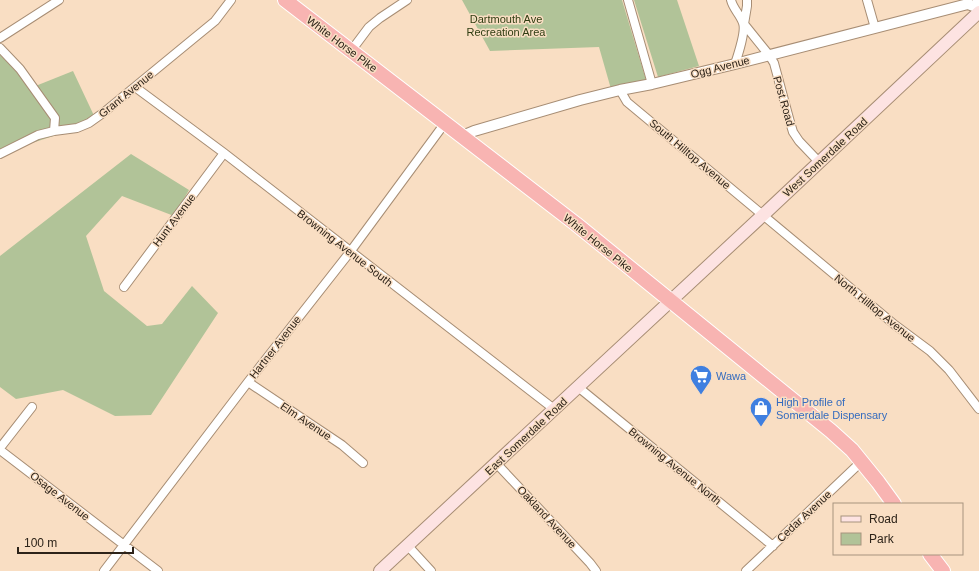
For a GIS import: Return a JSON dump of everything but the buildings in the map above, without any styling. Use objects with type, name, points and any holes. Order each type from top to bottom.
[{"type":"highway","name":"White Horse Pike","points":[[285,0],[576,224],[831,431],[852,450],[893,503]]},
{"type":"highway","points":[[931,555],[943,571]]},
{"type":"main road","name":"West Somerdale Road","points":[[671,301],[979,12]]},
{"type":"main road","name":"East Somerdale Road","points":[[380,571],[671,301]]},
{"type":"street","points":[[0,38],[59,0]]},
{"type":"street","name":"Grant Avenue","points":[[0,154],[38,135],[76,128],[89,123],[215,21],[231,0]]},
{"type":"street","points":[[351,51],[369,27],[407,0]]},
{"type":"street","points":[[628,0],[652,84]]},
{"type":"street","name":"Post Road","points":[[731,0],[732,6],[744,24],[774,63],[794,132],[799,141],[819,162]]},
{"type":"street","points":[[735,64],[742,43],[748,0]]},
{"type":"street","points":[[867,0],[874,28]]},
{"type":"street","points":[[977,0],[979,4]]},
{"type":"street","name":"Ogg Avenue","points":[[462,136],[474,131],[580,100],[620,90],[652,84],[735,64],[968,4],[979,8]]},
{"type":"street","points":[[0,48],[20,69],[55,118],[54,131]]},
{"type":"street","name":"Browning Avenue South","points":[[135,87],[554,409]]},
{"type":"street","name":"South Hilltop Avenue","points":[[620,90],[627,102],[763,215]]},
{"type":"street","name":"Hartner Avenue","points":[[104,571],[248,382],[350,252],[445,123]]},
{"type":"street","name":"Hunt Avenue","points":[[124,287],[224,154]]},
{"type":"street","name":"North Hilltop Avenue","points":[[763,215],[895,325],[930,351],[949,370],[979,409]]},
{"type":"street","name":"Elm Avenue","points":[[248,382],[342,446],[362,463]]},
{"type":"street","name":"Browning Avenue North","points":[[578,387],[773,546]]},
{"type":"street","points":[[0,449],[32,407]]},
{"type":"street","name":"Osage Avenue","points":[[0,449],[158,571]]},
{"type":"street","name":"Cedar Avenue","points":[[746,571],[862,462]]},
{"type":"street","name":"Oakland Avenue","points":[[496,463],[596,571]]},
{"type":"street","points":[[408,546],[431,571]]},
{"type":"green space","name":"Dartmouth Ave Recreation Area","points":[[462,0],[622,0],[646,80],[611,89],[599,47],[490,51]]},
{"type":"green space","points":[[634,0],[677,0],[699,66],[658,77]]},
{"type":"green space","points":[[0,55],[33,87],[73,71],[97,122],[0,152]]},
{"type":"green space","points":[[131,154],[189,190],[174,216],[122,196],[86,236],[104,291],[147,326],[162,324],[192,286],[218,313],[151,415],[115,416],[63,390],[16,399],[0,387],[0,256]]},
{"type":"place","name":"Wawa","points":[[701,396]]},
{"type":"place","name":"High Profile of Somerdale Dispensary","points":[[761,428]]}]
